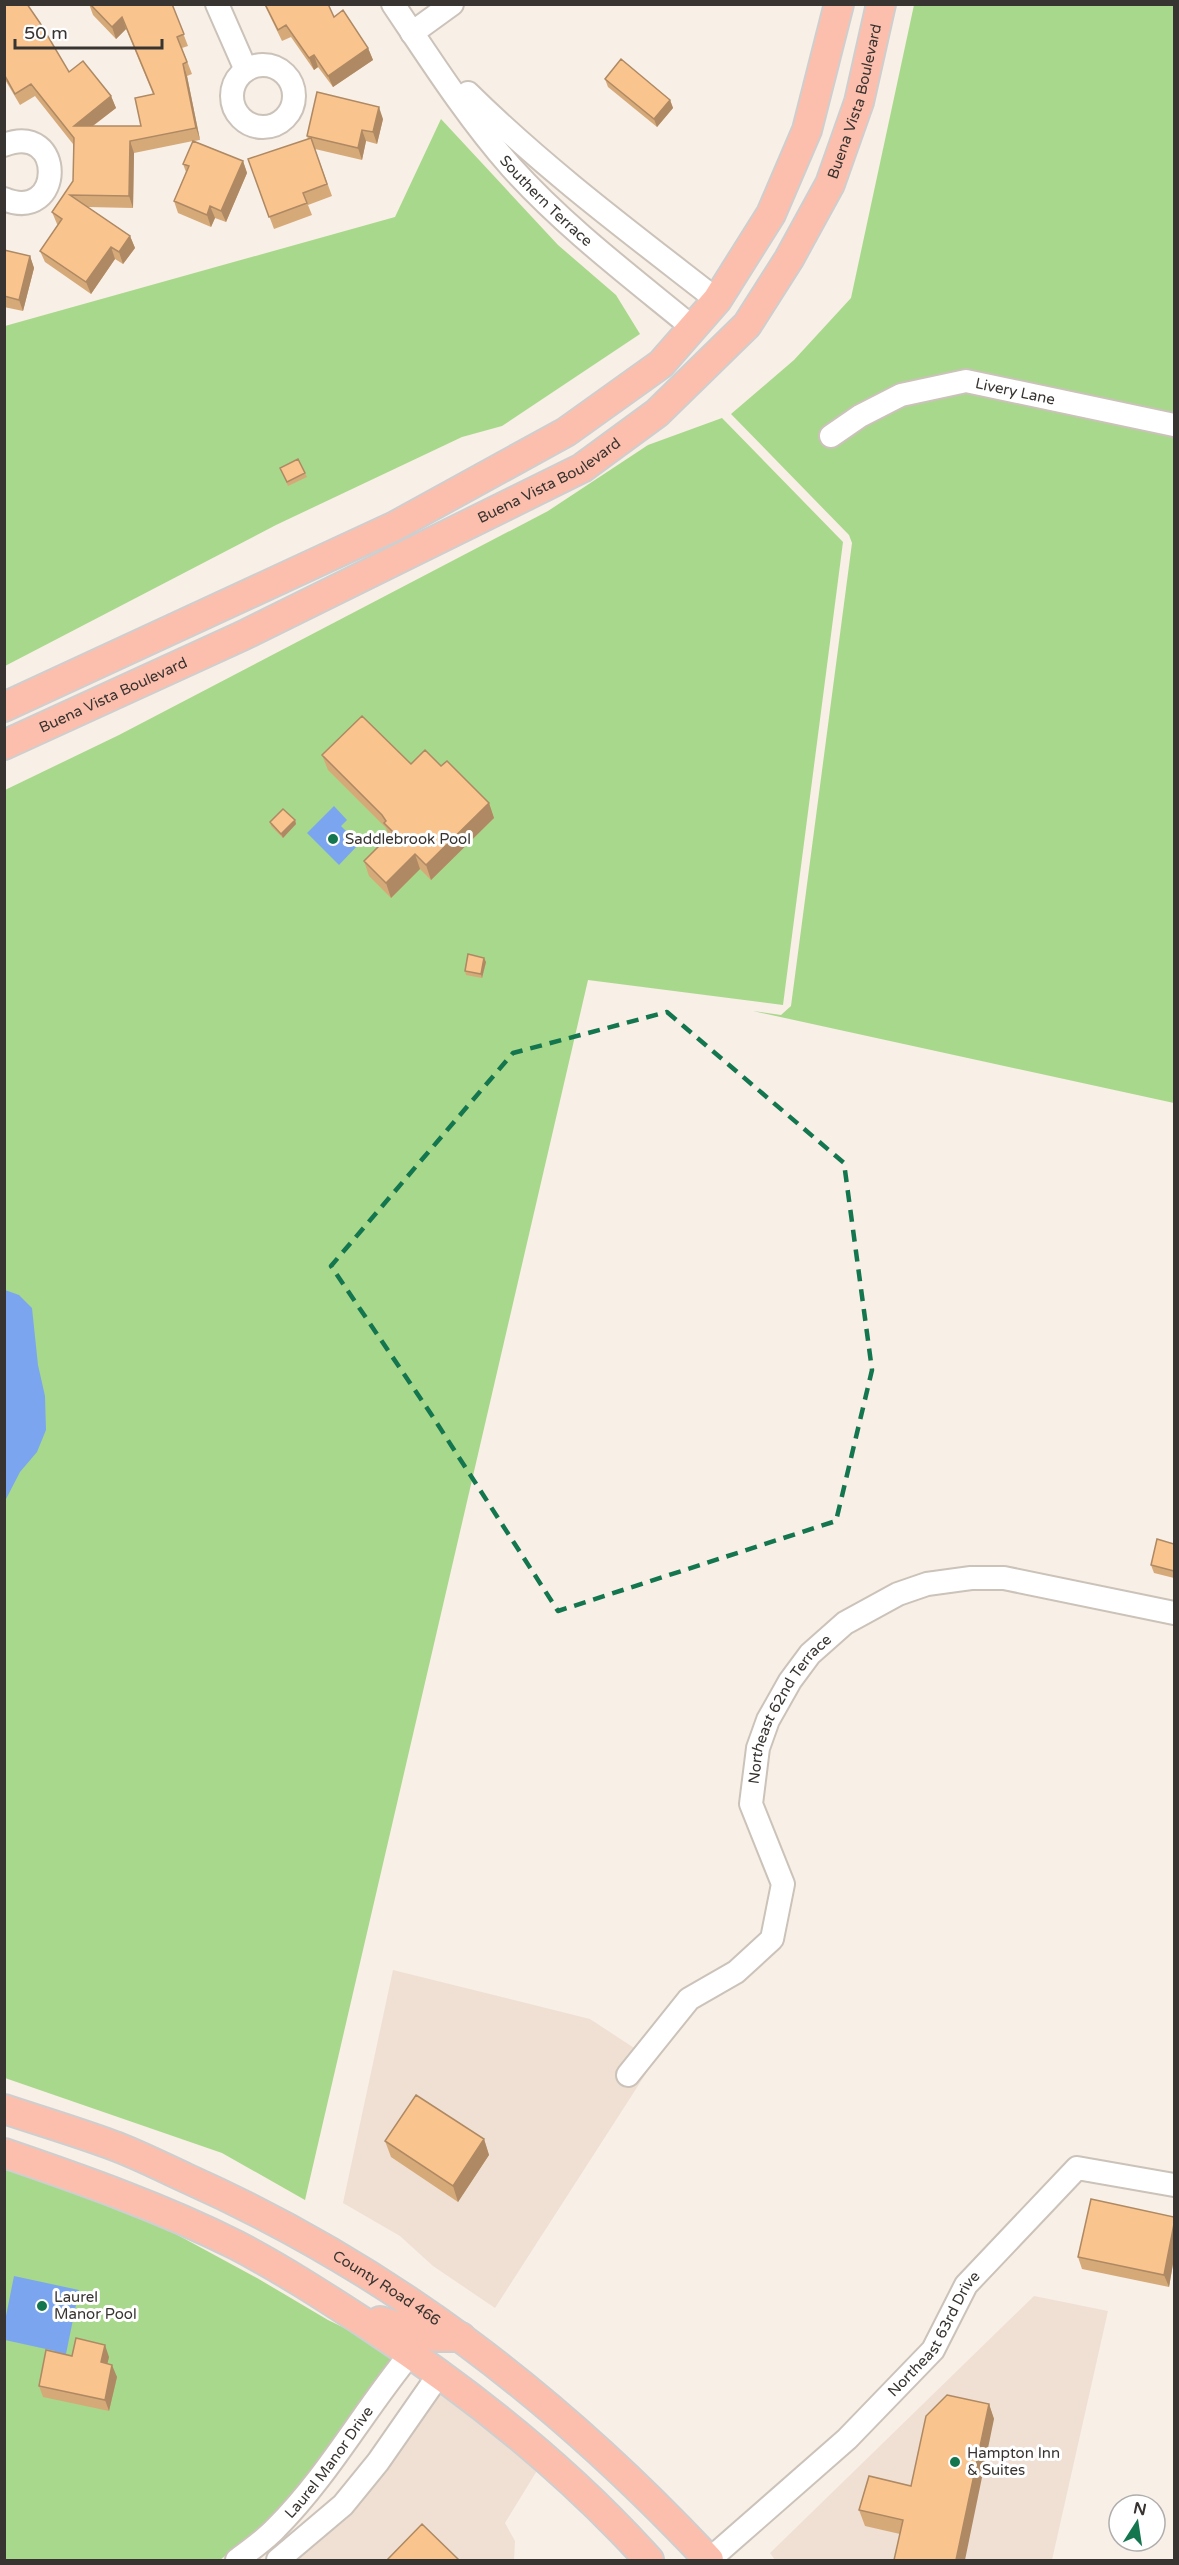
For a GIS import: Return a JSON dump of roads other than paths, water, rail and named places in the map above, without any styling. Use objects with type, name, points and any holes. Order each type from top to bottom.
[{"type":"main road","points":[[4,707],[395,526],[566,432],[661,364],[717,300],[771,214],[807,130],[839,4]]},
{"type":"main road","name":"Buena Vista Boulevard","points":[[4,745],[242,636],[582,468],[657,413],[720,354],[747,325],[789,259],[830,184],[859,102],[881,4]]},
{"type":"main road","points":[[717,300],[747,325]]},
{"type":"main road","points":[[692,327],[720,354]]},
{"type":"main road","name":"County Road 466","points":[[4,2109],[113,2145],[241,2203],[355,2265],[461,2337],[524,2387],[599,2451],[709,2560]]},
{"type":"main road","points":[[4,2153],[102,2187],[235,2245],[323,2295],[440,2373],[530,2445],[628,2537],[649,2560]]},
{"type":"main road","points":[[323,2295],[387,2324],[406,2330],[436,2337],[461,2337]]},
{"type":"main road","points":[[411,2353],[467,2362],[524,2387]]},
{"type":"street","points":[[217,4],[246,70]]},
{"type":"street","name":"Southern Terrace","points":[[393,4],[482,132],[542,200],[629,278],[692,327]]},
{"type":"street","points":[[412,33],[452,4]]},
{"type":"street","name":"Southern Terrace","points":[[426,53],[528,151],[717,300]]},
{"type":"street","points":[[4,145],[23,141],[33,143],[41,149],[51,167],[48,186],[42,195],[23,203],[4,199]]},
{"type":"street","points":[[511,166],[528,151]]},
{"type":"street","name":"Livery Lane","points":[[831,436],[860,416],[901,395],[966,381],[1174,425]]},
{"type":"street","name":"Northeast 62nd Terrace","points":[[628,2075],[689,1999],[736,1972],[772,1939],[783,1884],[751,1804],[758,1748],[768,1720],[790,1681],[810,1654],[845,1623],[898,1594],[927,1584],[971,1578],[1004,1578],[1174,1613]]},
{"type":"street","name":"Northeast 63rd Drive","points":[[709,2560],[847,2439],[933,2350],[966,2285],[1077,2168],[1174,2185]]},
{"type":"street","name":"Laurel Manor Drive","points":[[237,2560],[275,2530],[316,2483],[380,2392],[411,2353]]},
{"type":"street","name":"Laurel Manor Drive","points":[[278,2560],[343,2505],[378,2462],[440,2373]]},
{"type":"street","points":[[316,2483],[343,2505]]},
{"type":"water","name":"Saddlebrook Pool","points":[[334,806],[347,820],[341,826],[359,844],[339,865],[307,833]]},
{"type":"water","points":[[5,1290],[19,1295],[32,1308],[38,1365],[45,1396],[46,1430],[37,1452],[20,1472],[5,1501]]},
{"type":"water","name":"Laurel Manor Pool","points":[[14,2276],[79,2290],[65,2359],[54,2356],[55,2351],[5,2340],[5,2321]]},
{"type":"place","name":"Saddlebrook Pool","points":[[333,839]]},
{"type":"place","name":"Laurel Manor Pool","points":[[42,2306]]},
{"type":"place","name":"Hampton Inn & Suites","points":[[955,2462]]}]
